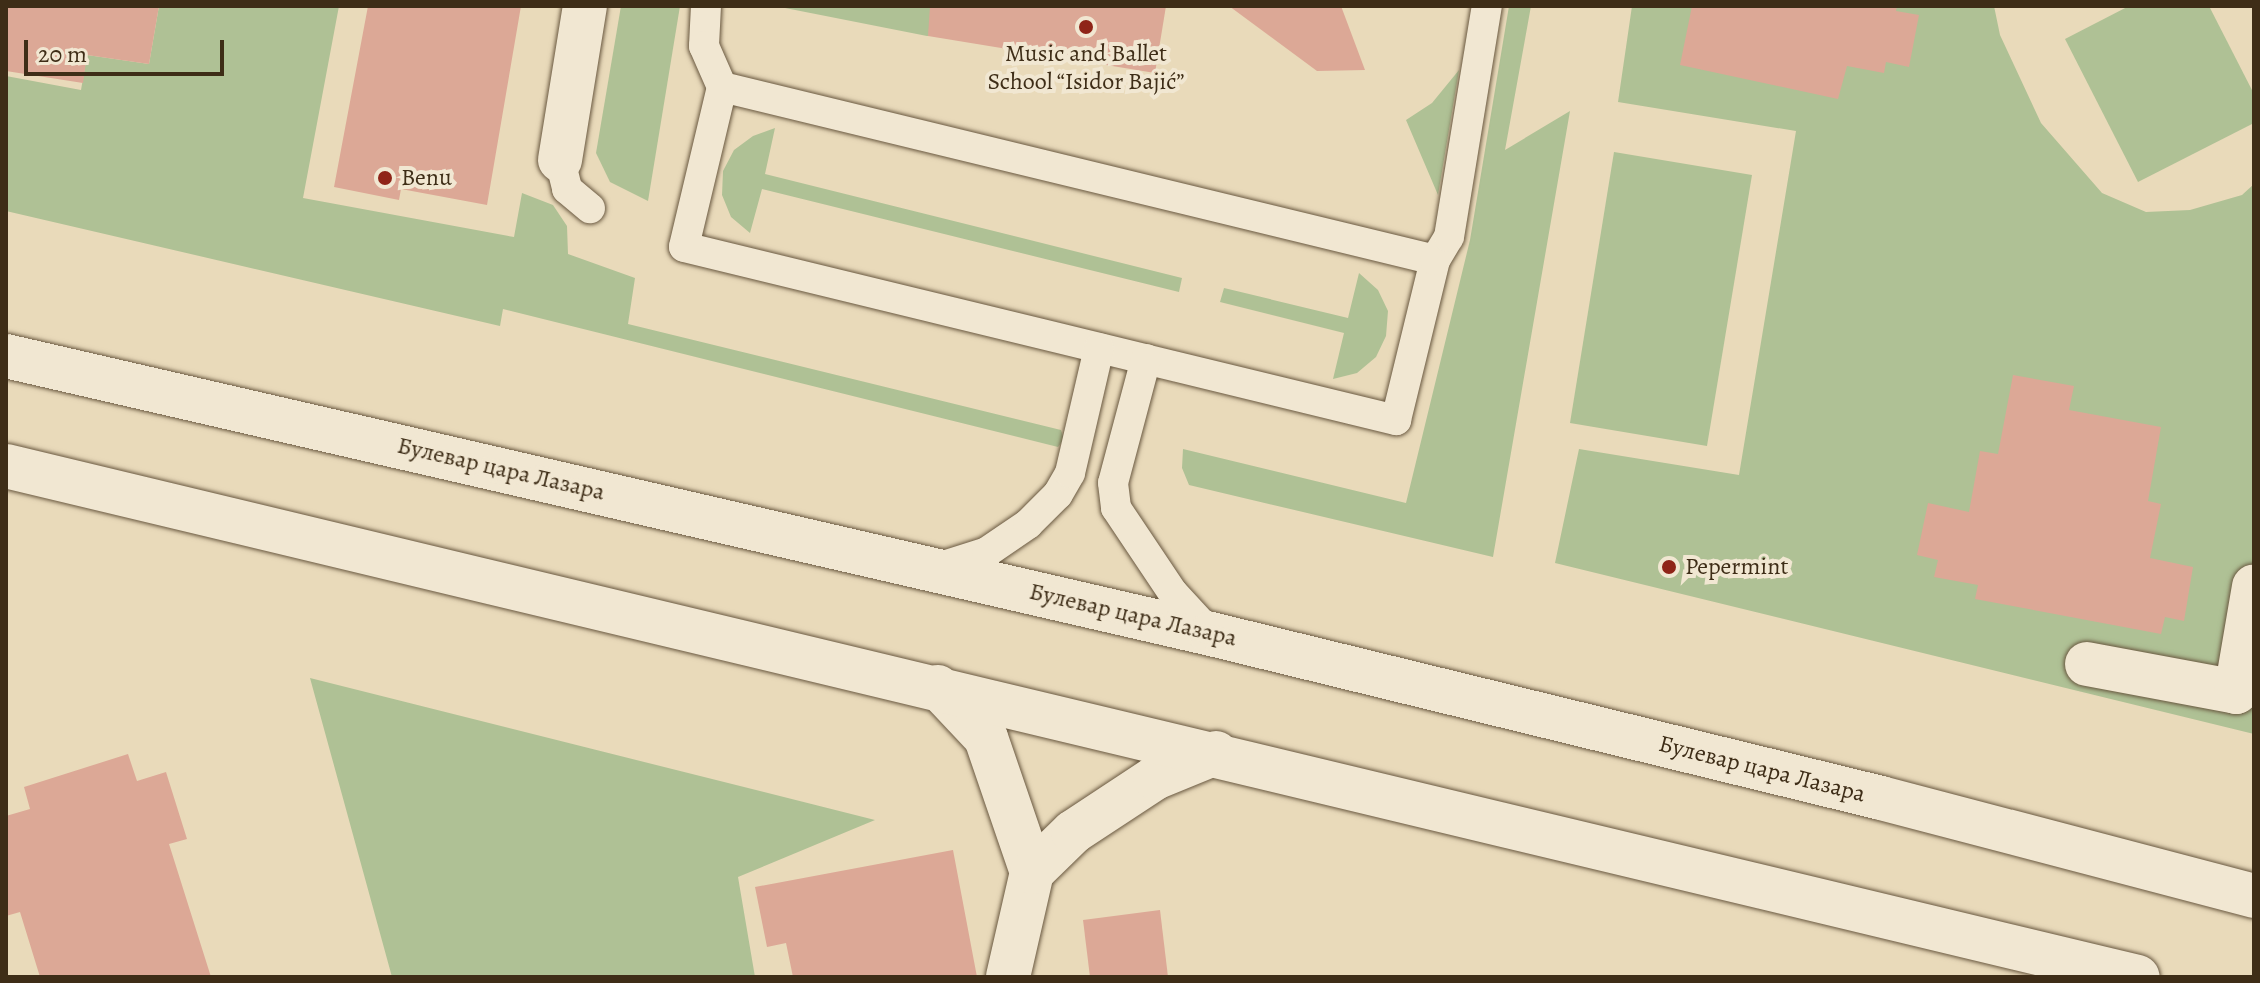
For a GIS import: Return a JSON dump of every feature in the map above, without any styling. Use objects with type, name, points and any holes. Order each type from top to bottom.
[{"type":"main road","points":[[560,160],[585,6]]},
{"type":"main road","name":"Булевар цара Лазара","points":[[6,356],[1211,634],[1881,798],[2254,896]]},
{"type":"main road","points":[[6,466],[1216,753],[2138,977]]},
{"type":"main road","points":[[2087,664],[2236,692],[2254,587]]},
{"type":"main road","points":[[938,687],[986,738],[1032,872],[1008,977]]},
{"type":"main road","points":[[1032,872],[1073,832],[1155,778],[1216,753]]},
{"type":"lane","points":[[706,6],[704,46],[722,87],[684,247],[1396,420],[1435,260],[1449,237],[1487,6]]},
{"type":"lane","points":[[722,87],[1435,260]]},
{"type":"lane","points":[[560,160],[567,189],[590,208]]},
{"type":"lane","points":[[936,569],[987,552],[1028,524],[1058,494],[1070,473],[1099,348]]},
{"type":"lane","points":[[1146,359],[1113,483],[1116,508],[1173,593],[1211,634]]},
{"type":"green space","points":[[159,6],[339,6],[303,198],[514,237],[522,193],[553,205],[567,226],[568,254],[635,278],[628,324],[1061,430],[1064,439],[1058,447],[503,309],[500,326],[6,211],[6,76],[81,90],[87,55],[149,64]]},
{"type":"green space","points":[[621,6],[680,6],[648,201],[610,182],[596,153]]},
{"type":"green space","points":[[775,6],[963,6],[948,34],[927,36]]},
{"type":"green space","points":[[1509,6],[1531,6],[1505,150],[1570,111],[1493,557],[1189,485],[1182,468],[1183,449],[1406,503],[1470,240]]},
{"type":"green space","points":[[1632,6],[1994,6],[2000,35],[2041,123],[2102,193],[2146,212],[2190,210],[2242,195],[2254,184],[2254,734],[1555,563],[1579,449],[1739,475],[1796,131],[1618,102]]},
{"type":"green space","points":[[2129,6],[2209,6],[2254,94],[2254,123],[2138,182],[2065,39]]},
{"type":"green space","points":[[1459,70],[1438,195],[1406,120],[1432,103]]},
{"type":"green space","points":[[775,128],[765,174],[1182,278],[1179,292],[762,189],[750,233],[731,217],[722,195],[723,171],[734,150],[753,136]]},
{"type":"green space","points":[[1614,152],[1752,175],[1707,446],[1570,423]]},
{"type":"green space","points":[[1359,273],[1378,290],[1388,311],[1386,336],[1376,357],[1357,373],[1333,379],[1344,333],[1220,302],[1224,288],[1348,318]]},
{"type":"green space","points":[[310,678],[875,820],[738,877],[755,977],[392,977]]},
{"type":"building","points":[[6,6],[159,6],[149,64],[87,55],[83,83],[6,71]]},
{"type":"building","points":[[368,6],[521,6],[487,205],[401,189],[399,200],[334,187]]},
{"type":"building","name":"Music and Ballet School “Isidor Bajić”","points":[[930,6],[1166,6],[1155,73],[928,36]]},
{"type":"building","points":[[1229,6],[1341,6],[1365,70],[1317,71]]},
{"type":"building","points":[[1692,6],[1897,6],[1896,11],[1919,15],[1909,67],[1886,62],[1884,73],[1847,66],[1838,99],[1680,65]]},
{"type":"building","points":[[2013,375],[2074,386],[2069,410],[2161,427],[2148,501],[2161,504],[2150,558],[2193,567],[2184,621],[2165,617],[2161,634],[1975,599],[1978,585],[1934,577],[1938,560],[1917,555],[1928,503],[1969,512],[1980,451],[1998,454]]},
{"type":"building","points":[[128,754],[137,781],[166,772],[187,839],[169,844],[211,977],[40,977],[20,912],[6,916],[6,816],[30,809],[24,787]]},
{"type":"building","points":[[953,850],[977,977],[793,977],[786,943],[767,947],[755,887]]},
{"type":"building","points":[[1160,910],[1168,977],[1090,977],[1083,920]]},
{"type":"place","name":"Music and Ballet School “Isidor Bajić”","points":[[1086,27]]},
{"type":"place","name":"Benu","points":[[385,178]]},
{"type":"place","name":"Pepermint","points":[[1669,567]]}]
